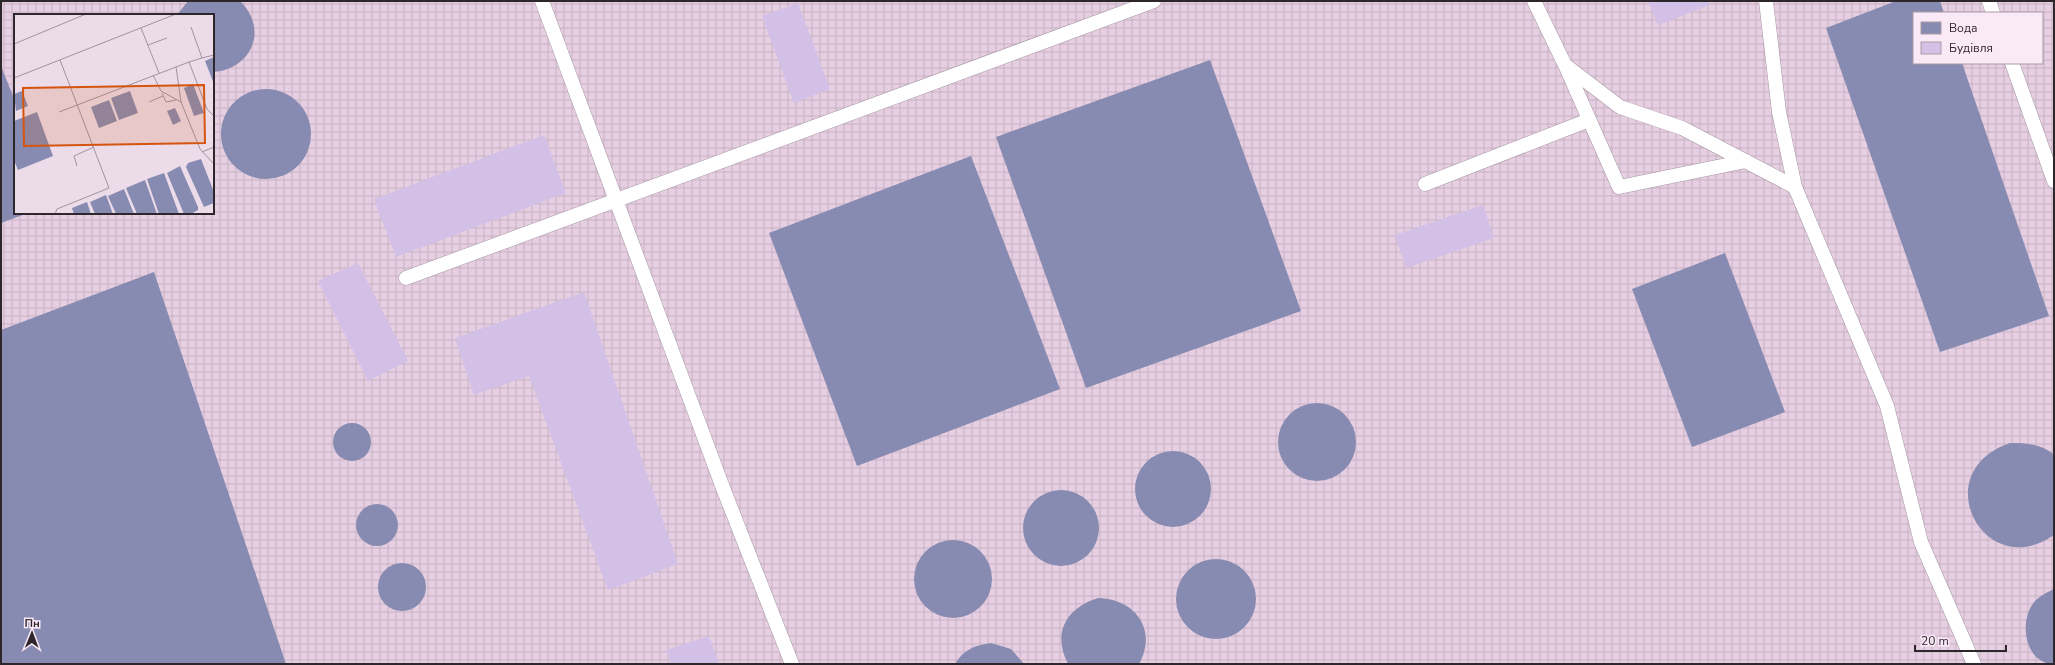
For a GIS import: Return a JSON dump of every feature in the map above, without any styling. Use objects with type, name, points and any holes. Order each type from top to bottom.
[{"type":"lane","points":[[542,1],[723,488],[792,664]]},
{"type":"lane","points":[[406,278],[1154,1]]},
{"type":"lane","points":[[1534,1],[1566,65],[1619,187],[1746,161]]},
{"type":"lane","points":[[1766,1],[1779,112],[1795,187],[1887,406],[1921,542],[1974,664]]},
{"type":"lane","points":[[1989,1],[1994,12]]},
{"type":"lane","points":[[2012,64],[2054,181]]},
{"type":"lane","points":[[1566,65],[1620,107],[1682,128],[1795,187]]},
{"type":"lane","points":[[1425,184],[1590,120]]},
{"type":"shaded area","points":[[1,1],[2054,1],[2054,664],[1,664]]},
{"type":"water","points":[[188,1],[240,1],[249,12],[254,23],[252,46],[246,56],[238,64],[227,69],[214,72],[214,14],[178,14]]},
{"type":"water","points":[[1896,1],[1940,1],[1944,12],[1913,12],[1913,64],[1962,64],[2049,316],[1940,352],[1826,28]]},
{"type":"water","points":[[1210,60],[1301,311],[1086,388],[996,137]]},
{"type":"water","points":[[1,66],[14,98],[14,214],[25,214],[1,223]]},
{"type":"water","points":[[266,89],[283,92],[298,102],[308,117],[311,134],[308,151],[298,166],[283,176],[266,179],[249,176],[234,166],[224,151],[221,134],[224,117],[234,102],[249,92]]},
{"type":"water","points":[[971,156],[1060,389],[857,466],[769,233]]},
{"type":"water","points":[[1725,253],[1785,412],[1692,447],[1632,289]]},
{"type":"water","points":[[154,272],[286,664],[1,664],[1,330]]},
{"type":"water","points":[[1317,403],[1332,406],[1339,410],[1349,420],[1353,427],[1356,442],[1353,457],[1349,464],[1339,474],[1332,478],[1317,481],[1302,478],[1295,474],[1285,464],[1281,457],[1278,442],[1281,427],[1285,420],[1295,410],[1302,406]]},
{"type":"water","points":[[348,423],[356,423],[366,428],[370,435],[370,449],[366,456],[356,461],[348,461],[338,456],[336,453],[333,446],[333,438],[338,428],[341,426]]},
{"type":"water","points":[[2010,443],[2039,446],[2054,455],[2054,535],[2029,546],[2006,545],[1987,535],[1974,518],[1968,498],[1971,476],[1985,457]]},
{"type":"water","points":[[1173,451],[1188,454],[1200,462],[1208,474],[1211,489],[1208,504],[1200,516],[1188,524],[1173,527],[1158,524],[1146,516],[1138,504],[1135,489],[1138,474],[1146,462],[1158,454]]},
{"type":"water","points":[[1061,490],[1075,493],[1088,501],[1096,514],[1099,528],[1096,542],[1088,555],[1075,563],[1061,566],[1047,563],[1034,555],[1026,542],[1023,528],[1026,514],[1034,501],[1047,493]]},
{"type":"water","points":[[373,504],[381,504],[392,510],[398,521],[398,529],[392,540],[381,546],[373,546],[362,540],[356,529],[356,521],[362,510]]},
{"type":"water","points":[[945,540],[961,540],[975,546],[986,557],[992,571],[992,587],[986,601],[975,612],[961,618],[945,618],[931,612],[920,601],[914,587],[914,571],[920,557],[931,546]]},
{"type":"water","points":[[1216,559],[1231,562],[1244,571],[1253,584],[1256,599],[1253,614],[1244,627],[1231,636],[1216,639],[1201,636],[1188,627],[1179,614],[1176,599],[1179,584],[1188,571],[1201,562]]},
{"type":"water","points":[[402,563],[411,565],[419,570],[424,578],[426,587],[424,596],[419,604],[411,609],[402,611],[393,609],[385,604],[380,596],[378,587],[380,578],[385,570],[393,565]]},
{"type":"water","points":[[2054,589],[2054,664],[2044,662],[2037,658],[2031,651],[2026,632],[2026,623],[2028,613],[2034,602],[2039,597]]},
{"type":"water","points":[[1098,598],[1123,604],[1140,618],[1146,639],[1144,651],[1139,664],[1068,664],[1063,653],[1061,642],[1065,623],[1070,615],[1078,608],[1087,602]]},
{"type":"water","points":[[991,643],[1011,649],[1024,664],[955,664],[962,655],[970,649]]},
{"type":"building","points":[[1648,1],[1708,1],[1709,5],[1658,25]]},
{"type":"building","points":[[798,3],[830,89],[794,103],[762,16]]},
{"type":"building","points":[[544,135],[566,193],[396,257],[374,199]]},
{"type":"building","points":[[1483,205],[1494,238],[1406,268],[1395,235]]},
{"type":"building","points":[[358,263],[408,361],[368,381],[318,281]]},
{"type":"building","points":[[584,292],[678,564],[608,590],[529,376],[474,395],[455,338]]},
{"type":"building","points":[[709,636],[719,664],[671,664],[666,650]]}]
